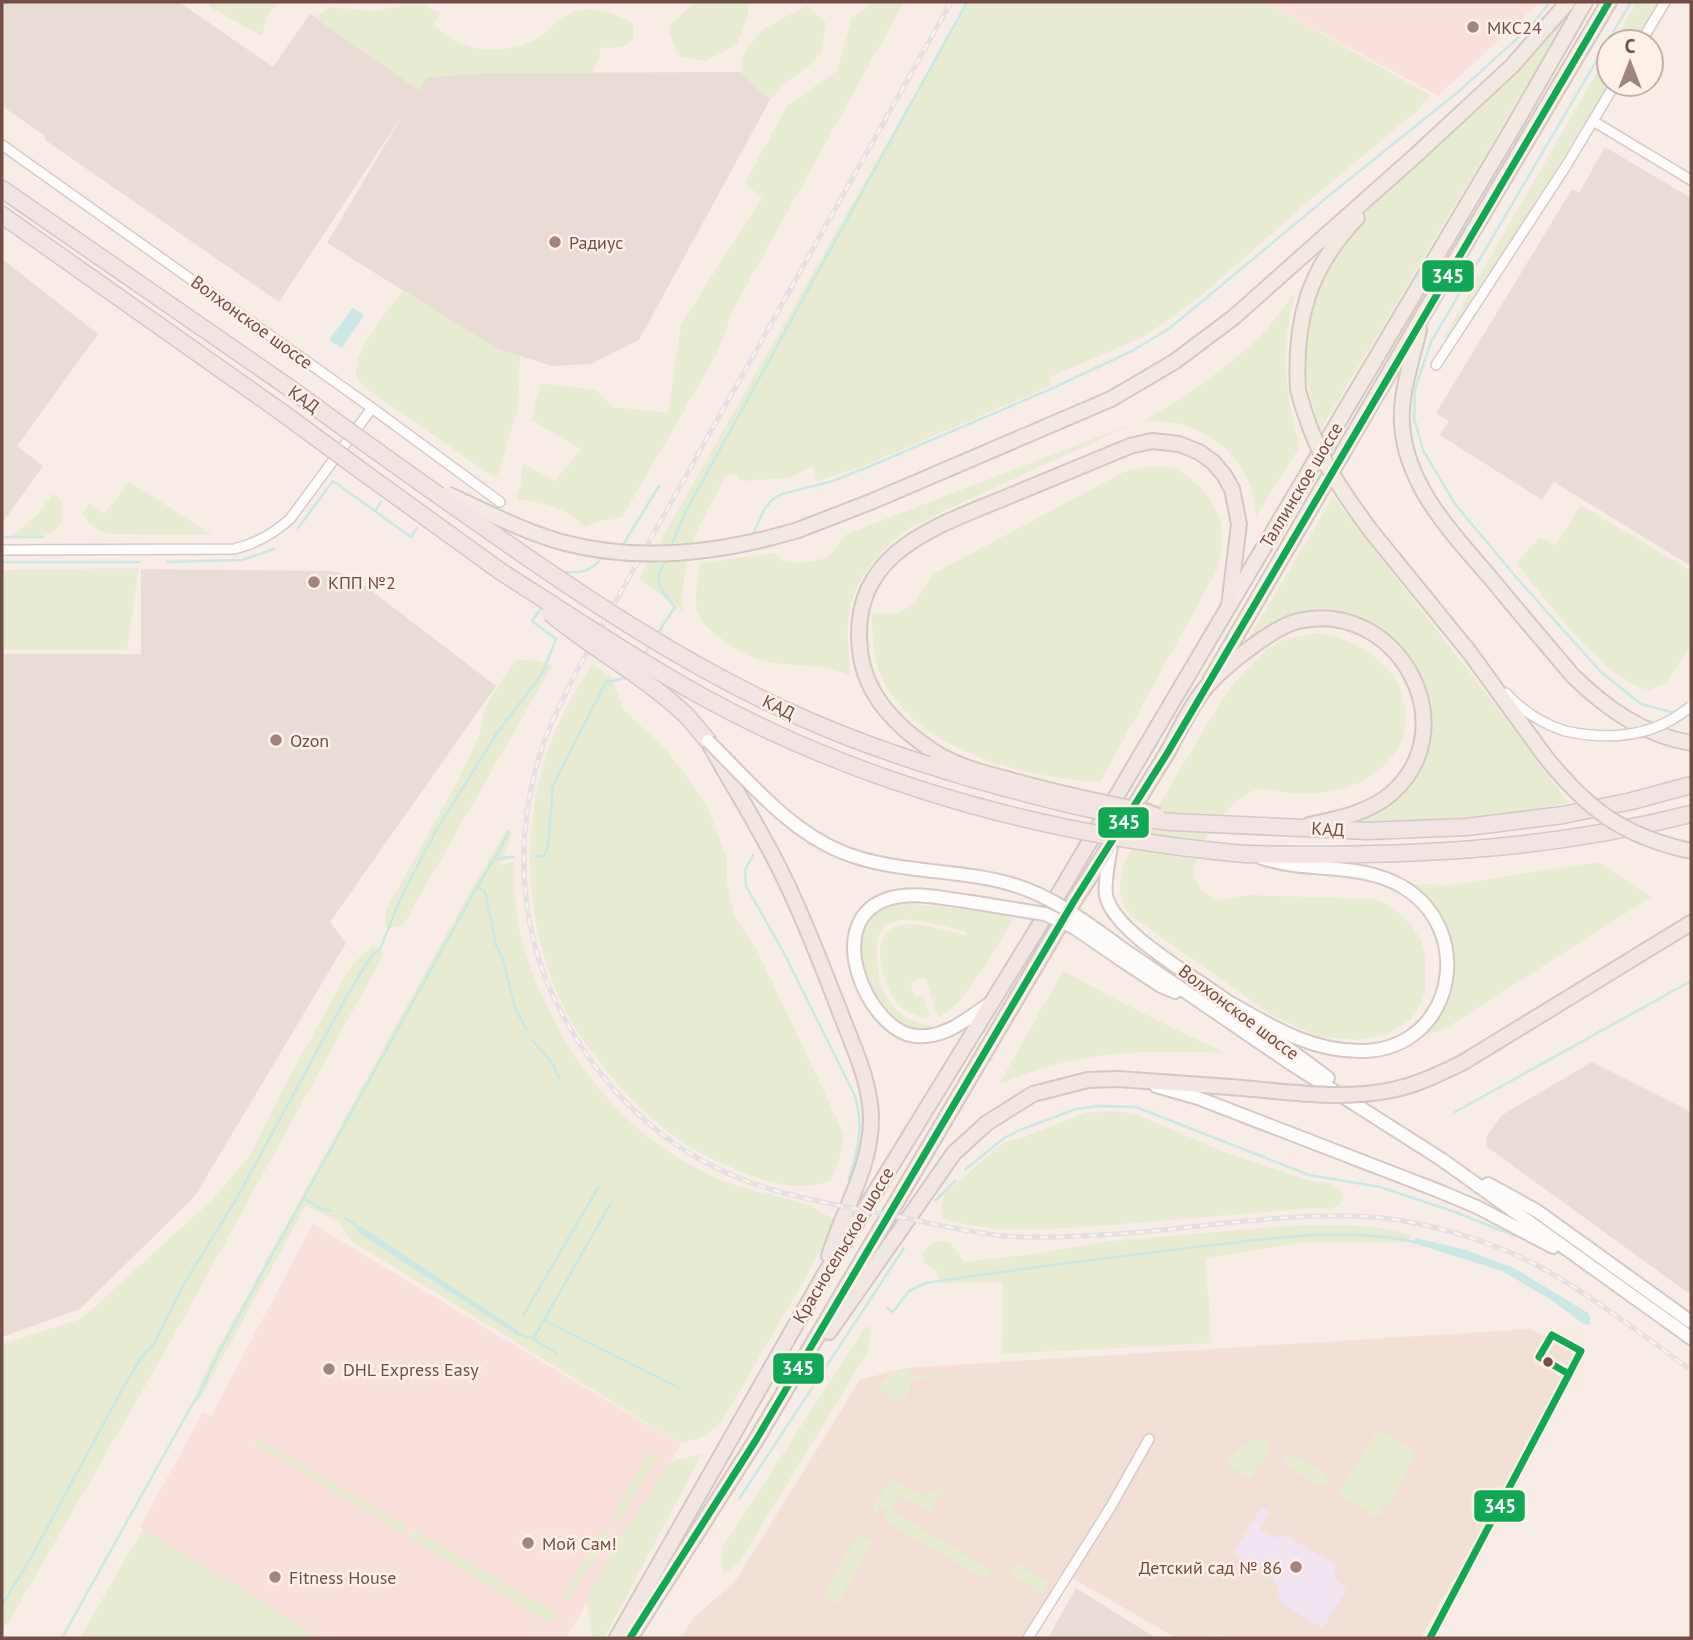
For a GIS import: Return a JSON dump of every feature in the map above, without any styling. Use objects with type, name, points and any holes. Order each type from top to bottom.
[{"type":"highway","name":"КАД","points":[[2,189],[291,389],[387,460],[634,629],[709,672],[787,711],[872,746],[975,779],[1103,813],[1172,822],[1297,828],[1367,831],[1466,827],[1563,815],[1632,801],[1691,785]]},
{"type":"highway","name":"КАД","points":[[2,215],[500,570],[623,650],[704,698],[784,737],[864,769],[965,803],[1095,835],[1245,854],[1368,855],[1473,851],[1571,839],[1645,826],[1691,814]]},
{"type":"highway","points":[[1172,822],[1145,811],[1057,794],[983,773],[946,759],[908,734],[870,688],[862,665],[858,635],[862,604],[873,582],[901,548],[938,525],[1130,446],[1152,441],[1180,444],[1199,452],[1213,462],[1232,489],[1239,524],[1229,606]]},
{"type":"highway","points":[[500,570],[574,633],[646,680],[687,716],[708,741],[785,878],[853,1045],[869,1098],[871,1119],[864,1164],[839,1223],[823,1277]]},
{"type":"highway","name":"Таллинское шоссе","points":[[1013,965],[1064,885],[1229,606]]},
{"type":"highway","points":[[1207,686],[1262,639],[1297,621],[1347,621],[1373,632],[1390,645],[1406,664],[1417,685],[1423,725],[1420,745],[1404,778],[1392,792],[1377,803],[1344,817],[1297,828]]},
{"type":"highway","name":"Таллинское шоссе","points":[[1111,846],[1207,686]]},
{"type":"highway","name":"Красносельское шоссе","points":[[630,1638],[755,1440],[1067,913],[1111,846]]},
{"type":"highway","points":[[755,1440],[954,1153],[987,1123],[1033,1094],[1088,1080],[1118,1079],[1354,1095],[1392,1090],[1427,1080],[1462,1063],[1691,923]]},
{"type":"highway","name":"Красносельское шоссе","points":[[617,1638],[823,1277],[1013,965]]},
{"type":"main road","points":[[387,460],[447,494],[537,533],[597,550],[635,554],[705,551],[740,546],[798,530],[873,501],[1111,399],[1154,375],[1200,344],[1415,156],[1512,66],[1568,2]]},
{"type":"main road","name":"Таллинское шоссе","points":[[1229,606],[1515,124],[1584,2]]},
{"type":"main road","name":"Таллинское шоссе","points":[[1207,686],[1609,2]]},
{"type":"main road","points":[[1415,156],[1331,248],[1311,285],[1300,321],[1296,359],[1298,390],[1307,426],[1320,456],[1342,493],[1470,653],[1544,755],[1585,801],[1636,835],[1691,851]]},
{"type":"main road","points":[[1423,315],[1401,415],[1409,466],[1421,490],[1450,530],[1587,690],[1617,714],[1642,727],[1677,741],[1691,743]]},
{"type":"main road","points":[[708,741],[778,811],[806,833],[841,852],[873,863],[972,876],[1012,884],[1038,893],[1079,917],[1121,954]]},
{"type":"main road","name":"Волхонское шоссе","points":[[1111,846],[1106,894],[1127,929],[1424,1148]]},
{"type":"main road","points":[[1231,1004],[1306,1043],[1339,1050],[1368,1051],[1388,1047],[1419,1030],[1440,1004],[1448,970],[1442,934],[1434,917],[1404,888],[1370,873],[1291,865],[1245,854]]},
{"type":"main road","points":[[989,1004],[932,1037],[914,1036],[897,1030],[886,1021],[869,994],[854,959],[856,929],[865,912],[893,897],[909,896],[971,902],[1045,914],[1121,954]]},
{"type":"main road","name":"Волхонское шоссе","points":[[1121,954],[1198,1001],[1691,1322]]},
{"type":"main road","points":[[1118,1079],[1162,1087],[1198,1098],[1439,1191],[1478,1207],[1615,1275]]},
{"type":"main road","name":"Волхонское шоссе","points":[[1615,1275],[1691,1338]]},
{"type":"street","points":[[1649,28],[1665,2]]},
{"type":"street","points":[[1436,365],[1566,166],[1607,98]]},
{"type":"street","points":[[1593,121],[1691,180]]},
{"type":"street","name":"Волхонское шоссе","points":[[2,145],[500,502]]},
{"type":"street","points":[[2,550],[234,549],[249,545],[264,539],[290,519],[372,408]]},
{"type":"street","points":[[1470,653],[1524,712],[1565,731],[1608,737],[1633,734],[1671,722],[1691,706]]},
{"type":"street","points":[[1430,1638],[1581,1351]]},
{"type":"street","points":[[1028,1638],[1110,1508],[1149,1439]]},
{"type":"shaded area","points":[[2,2],[179,2],[273,67],[310,14],[419,90],[427,77],[487,73],[740,72],[770,100],[639,340],[591,364],[552,366],[495,348],[327,243],[405,111],[279,302],[45,140],[45,136],[2,106]]},
{"type":"shaded area","points":[[1266,2],[1540,2],[1438,96]]},
{"type":"shaded area","points":[[1605,147],[1691,198],[1691,566],[1554,482],[1542,500],[1440,435],[1449,421],[1436,413],[1572,189],[1579,193]]},
{"type":"shaded area","points":[[2,259],[98,334],[17,446],[43,466],[2,523]]},
{"type":"shaded area","points":[[141,569],[331,571],[352,576],[496,686],[330,922],[346,943],[195,1196],[80,1309],[2,1337],[2,654],[141,654]]},
{"type":"shaded area","points":[[1592,1062],[1691,1112],[1691,1295],[1487,1147],[1486,1137],[1502,1115]]},
{"type":"shaded area","points":[[313,1224],[681,1445],[566,1638],[80,1638],[143,1529],[140,1527],[203,1412],[211,1416]]},
{"type":"shaded area","points":[[1531,1329],[1576,1354],[1421,1638],[1230,1638],[1224,1635],[1176,1638],[1062,1572],[1023,1638],[681,1638],[694,1617],[734,1583],[860,1380],[905,1368]]},
{"type":"shaded area","name":"Детский сад № 86","points":[[1261,1507],[1270,1512],[1260,1529],[1277,1539],[1284,1534],[1336,1565],[1334,1569],[1337,1581],[1346,1590],[1323,1628],[1281,1603],[1274,1577],[1234,1552]]},
{"type":"shaded area","points":[[1076,1588],[1156,1638],[1048,1638]]},
{"type":"green space","points":[[208,2],[282,2],[270,12],[262,36],[210,7]]},
{"type":"green space","points":[[695,2],[748,2],[748,15],[737,45],[704,61],[678,56],[668,27]]},
{"type":"green space","points":[[875,2],[904,2],[735,306],[715,357],[622,517],[584,527],[562,511],[519,499],[516,494],[521,485],[522,463],[555,481],[581,449],[531,420],[541,383],[596,390],[612,407],[668,413],[681,324],[762,198],[745,183],[787,106],[837,71],[852,17]]},
{"type":"green space","points":[[967,2],[1266,2],[1430,95],[1417,111],[1304,205],[1201,296],[1143,337],[1050,377],[1050,386],[856,469],[816,481],[814,465],[789,478],[740,481],[734,473],[726,476],[700,525],[689,555],[685,571],[683,611],[639,579]]},
{"type":"green space","points":[[1636,2],[1659,2],[1644,28],[1622,28]]},
{"type":"green space","points":[[1571,4],[1574,6],[1321,429],[1306,372],[1307,330],[1317,291],[1335,255],[1359,222],[1387,191],[1490,95]]},
{"type":"green space","points":[[424,5],[441,13],[433,25],[456,41],[479,49],[524,45],[567,15],[584,10],[606,12],[633,23],[633,39],[623,47],[600,48],[593,73],[487,73],[427,77],[419,90],[315,17],[330,7],[373,11]]},
{"type":"green space","points":[[807,6],[826,23],[821,53],[810,65],[785,83],[770,100],[740,72],[744,52],[763,29]]},
{"type":"green space","points":[[1595,75],[1595,98],[1600,98],[1459,325],[1449,337],[1443,339]]},
{"type":"green space","points":[[403,290],[495,348],[520,356],[518,407],[499,472],[494,477],[368,390],[358,379],[356,368],[364,345]]},
{"type":"green space","points":[[1295,292],[1287,334],[1286,370],[1290,406],[1300,446],[1256,516],[1254,499],[1242,468],[1221,445],[1207,435],[1175,423],[1142,422],[1189,393],[1234,359],[1266,330]]},
{"type":"green space","points":[[1137,422],[916,524],[891,543],[869,567],[854,595],[848,626],[850,676],[819,667],[776,663],[753,657],[722,639],[699,615],[696,598],[701,563],[774,553],[782,560],[795,563],[827,558],[847,534]]},
{"type":"green space","points":[[1151,466],[1170,467],[1181,472],[1208,497],[1221,526],[1220,558],[1217,570],[1100,782],[1007,767],[946,742],[919,724],[897,702],[881,676],[874,652],[871,612],[894,614],[902,611],[915,600],[933,574],[1124,472]]},
{"type":"green space","points":[[130,482],[212,535],[107,534],[89,524],[83,514],[89,504],[104,514]]},
{"type":"green space","points":[[53,494],[61,500],[61,523],[56,529],[43,535],[12,536],[37,515]]},
{"type":"green space","points":[[1333,497],[1568,803],[1494,817],[1419,823],[1351,824],[1351,821],[1377,809],[1388,800],[1427,729],[1430,720],[1428,704],[1415,667],[1398,646],[1376,629],[1351,618],[1324,613],[1298,615],[1272,624],[1250,642],[1247,641]]},
{"type":"green space","points":[[1581,505],[1691,571],[1691,645],[1667,682],[1650,690],[1633,684],[1596,656],[1516,563],[1540,537],[1555,546]]},
{"type":"green space","points":[[139,568],[127,650],[2,650],[2,570]]},
{"type":"green space","points":[[1320,633],[1342,639],[1365,650],[1392,675],[1401,693],[1406,720],[1399,746],[1372,775],[1347,787],[1320,793],[1262,789],[1243,797],[1222,816],[1203,842],[1195,869],[1196,880],[1209,895],[1219,900],[1247,895],[1373,899],[1385,903],[1410,923],[1421,940],[1425,955],[1425,992],[1418,1010],[1410,1020],[1388,1034],[1358,1040],[1317,1036],[1272,1015],[1134,918],[1121,898],[1120,890],[1126,860],[1222,700],[1242,673],[1269,648],[1284,639]]},
{"type":"green space","points":[[533,659],[552,666],[403,925],[386,926],[386,910],[460,777],[480,733],[485,709],[515,661]]},
{"type":"green space","points":[[592,664],[611,677],[624,710],[667,751],[709,811],[727,859],[727,883],[734,915],[758,952],[844,1134],[842,1151],[831,1181],[801,1186],[771,1182],[714,1160],[683,1142],[641,1108],[616,1082],[581,1037],[558,993],[536,924],[531,888],[533,815],[550,744],[569,703]]},
{"type":"green space","points":[[507,830],[511,832],[503,855],[509,856],[509,859],[499,865],[514,862],[519,928],[534,976],[571,1050],[595,1084],[623,1114],[654,1141],[688,1164],[726,1182],[809,1205],[836,1219],[809,1272],[722,1421],[697,1439],[679,1443],[350,1240],[340,1223],[306,1205],[202,1395],[196,1402],[193,1401],[211,1361],[473,886]],"holes":[[[360,1227],[516,1329],[521,1335],[518,1336],[357,1231]]]},
{"type":"green space","points":[[1599,862],[1651,897],[1443,1030],[1416,1039],[1433,1024],[1446,1006],[1455,973],[1450,939],[1443,923],[1423,895],[1410,884],[1450,885]]},
{"type":"green space","points":[[904,903],[998,913],[1013,919],[980,974],[948,1011],[938,1017],[925,977],[910,983],[915,998],[923,996],[930,1018],[907,1011],[894,998],[881,964],[882,940],[897,926],[905,925],[922,925],[966,935],[966,932],[918,920],[893,922],[882,931],[876,951],[883,991],[899,1012],[914,1021],[931,1025],[931,1029],[907,1026],[891,1016],[867,980],[862,965],[861,938],[865,926],[887,908]]},
{"type":"green space","points":[[373,945],[383,952],[379,963],[167,1348],[7,1625],[2,1627],[2,1344],[81,1319],[212,1200],[251,1154],[278,1098],[351,966]]},
{"type":"green space","points":[[1063,971],[1225,1053],[1165,1052],[1083,1058],[1056,1064],[999,1084]]},
{"type":"green space","points":[[1115,1111],[1138,1115],[1224,1152],[1313,1182],[1331,1183],[1345,1195],[1340,1205],[1329,1209],[1312,1208],[1046,1229],[983,1228],[943,1218],[941,1211],[945,1193],[1005,1141],[1018,1139],[1085,1113]]},
{"type":"green space","points":[[1282,1226],[1367,1226],[1412,1237],[1403,1243],[1301,1243],[1205,1258],[1212,1343],[1002,1354],[1003,1282],[941,1283],[937,1272],[924,1263],[923,1253],[934,1242],[950,1242],[964,1262],[1041,1253],[1101,1242]]},
{"type":"green space","points":[[866,1326],[871,1329],[867,1353],[739,1563],[722,1575],[722,1548]]},
{"type":"green space","points":[[908,1370],[909,1376],[976,1373],[910,1379],[910,1390],[902,1401],[897,1402],[880,1391],[879,1384],[890,1374]]},
{"type":"green space","points":[[1377,1431],[1383,1431],[1413,1450],[1416,1455],[1389,1504],[1383,1501],[1380,1507],[1385,1511],[1376,1517],[1340,1496],[1339,1491]]},
{"type":"green space","points":[[255,1439],[408,1527],[404,1534],[256,1445]]},
{"type":"green space","points":[[1251,1440],[1268,1442],[1270,1449],[1250,1479],[1227,1464],[1231,1456]]},
{"type":"green space","points":[[650,1451],[659,1457],[619,1521],[614,1522],[613,1515]]},
{"type":"green space","points":[[702,1454],[604,1638],[592,1638],[587,1601],[591,1587],[666,1466],[673,1461]]},
{"type":"green space","points":[[1293,1455],[1326,1474],[1327,1482],[1319,1485],[1285,1465],[1285,1457]]},
{"type":"green space","points":[[894,1481],[921,1496],[944,1488],[930,1512],[900,1494],[891,1510],[992,1571],[987,1580],[884,1521],[888,1512],[880,1508],[876,1516],[872,1509],[888,1482]]},
{"type":"green space","points":[[143,1529],[321,1638],[80,1638]]},
{"type":"green space","points":[[413,1529],[553,1611],[557,1616],[555,1621],[551,1623],[540,1618],[409,1537]]},
{"type":"green space","points":[[603,1529],[608,1530],[611,1535],[570,1598],[565,1600],[563,1595]]},
{"type":"green space","points":[[859,1533],[874,1541],[837,1604],[822,1595]]},
{"type":"green space","points":[[1016,1563],[1049,1583],[1042,1594],[1010,1574]]},
{"type":"water","points":[[353,308],[364,315],[342,348],[331,342],[331,337]]},
{"type":"water","points":[[360,1226],[516,1329],[521,1335],[518,1336],[362,1235],[357,1231]]},
{"type":"water","points":[[1415,1238],[1463,1249],[1514,1268],[1588,1313],[1590,1324],[1585,1325],[1550,1299],[1502,1271],[1413,1243]]},
{"type":"waterway","points":[[670,548],[686,511],[967,2]]},
{"type":"waterway","points":[[720,541],[753,534],[765,508],[782,494],[833,481],[1051,389],[1132,351],[1170,328],[1458,92],[1530,27],[1550,2]]},
{"type":"waterway","points":[[1631,2],[1431,342],[1415,389],[1414,418],[1423,450],[1455,504],[1522,584],[1601,672],[1641,704],[1675,713]]},
{"type":"waterway","points":[[298,528],[333,481],[411,537],[417,528]]},
{"type":"waterway","points":[[621,548],[659,486]]},
{"type":"waterway","points":[[375,511],[381,502]]},
{"type":"waterway","points":[[2,537],[43,537]]},
{"type":"waterway","points":[[167,562],[242,560],[274,549]]},
{"type":"waterway","points":[[564,574],[587,570],[602,557]]},
{"type":"waterway","points":[[656,636],[675,607],[659,584],[666,558]]},
{"type":"waterway","points":[[2,562],[139,562]]},
{"type":"waterway","points":[[2,1605],[29,1561],[123,1388],[142,1356],[153,1345],[181,1289],[238,1196],[347,996],[368,961],[381,947],[399,902],[434,834],[497,733],[542,674],[556,639],[532,621],[543,606]]},
{"type":"waterway","points":[[643,657],[651,644]]},
{"type":"waterway","points":[[536,857],[544,856],[548,847],[553,785],[606,682],[627,678]]},
{"type":"waterway","points":[[495,859],[509,831]]},
{"type":"waterway","points":[[753,855],[745,870],[746,886],[784,953],[855,1096],[859,1138],[849,1179]]},
{"type":"waterway","points":[[62,1638],[198,1397],[273,1253],[477,887],[494,859],[513,857]]},
{"type":"waterway","points":[[477,887],[485,892],[496,945],[503,960],[515,1008],[527,1030]]},
{"type":"waterway","points":[[1455,1112],[1691,981]]},
{"type":"waterway","points":[[533,1041],[552,1063],[559,1078]]},
{"type":"waterway","points":[[965,1170],[1004,1138],[1076,1109],[1099,1106],[1136,1107],[1309,1175],[1380,1187],[1515,1236]]},
{"type":"waterway","points":[[935,1201],[955,1181]]},
{"type":"waterway","points":[[523,1316],[599,1186]]},
{"type":"waterway","points":[[305,1199],[330,1211]]},
{"type":"waterway","points":[[556,1353],[533,1339],[611,1203]]},
{"type":"waterway","points":[[344,1218],[358,1229]]},
{"type":"waterway","points":[[887,1308],[893,1312],[909,1291],[926,1283],[1095,1260],[1306,1235],[1361,1235],[1415,1242]]},
{"type":"waterway","points":[[739,1499],[904,1248]]},
{"type":"waterway","points":[[544,1320],[679,1388]]},
{"type":"waterway","points":[[518,1334],[533,1339]]},
{"type":"railway","points":[[951,2],[579,667],[546,738],[533,781],[527,815],[525,883],[536,950],[547,983],[562,1014],[602,1074],[625,1101],[650,1124],[707,1163],[774,1190],[829,1204],[959,1229],[1018,1237],[1117,1234],[1306,1217],[1344,1216],[1415,1223],[1485,1243],[1535,1264],[1587,1296],[1691,1370]]},
{"type":"transit line","name":"345","points":[[630,1638],[756,1440],[1074,901],[1168,752],[1609,2]]},
{"type":"transit line","name":"345","points":[[1552,1335],[1581,1351],[1569,1374],[1539,1357],[1552,1335]]},
{"type":"transit line","name":"345","points":[[1430,1638],[1569,1374]]},
{"type":"place","name":"МКС24","points":[[1473,27]]},
{"type":"place","name":"Радиус","points":[[555,242]]},
{"type":"place","name":"КПП №2","points":[[314,582]]},
{"type":"place","name":"Ozon","points":[[276,740]]},
{"type":"place","name":"DHL Express Easy","points":[[329,1369]]},
{"type":"place","name":"Мой Сам!","points":[[528,1543]]},
{"type":"place","name":"Детский сад № 86","points":[[1296,1567]]},
{"type":"place","name":"Fitness House","points":[[275,1577]]}]
